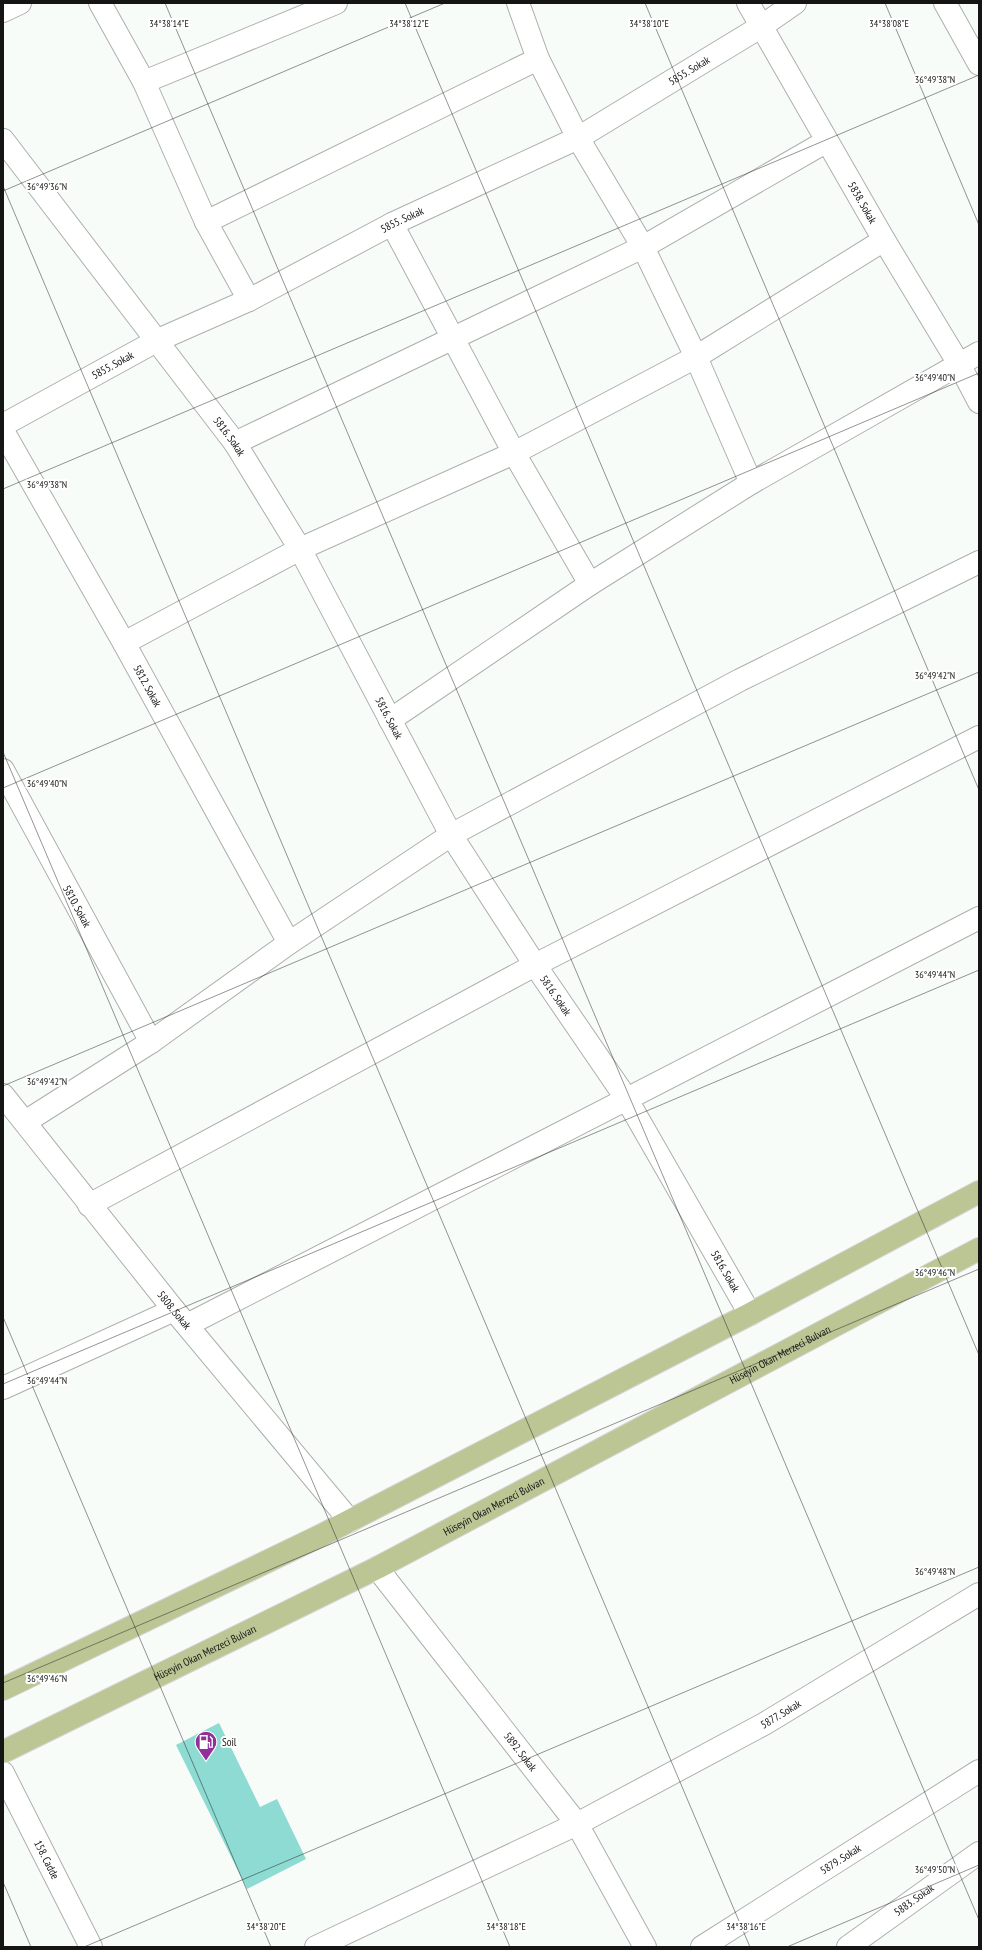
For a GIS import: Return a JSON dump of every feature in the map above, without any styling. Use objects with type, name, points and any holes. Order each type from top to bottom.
[{"type":"main road","points":[[3,1688],[350,1521],[750,1314],[979,1192]]},
{"type":"main road","name":"Hüseyin Okan Merzeci Bulvarı","points":[[3,1752],[377,1568],[979,1249]]},
{"type":"street","points":[[3,11],[20,3]]},
{"type":"street","points":[[100,3],[144,82],[206,222],[249,300]]},
{"type":"street","points":[[144,82],[336,3]]},
{"type":"street","points":[[518,3],[538,59],[578,138],[642,246],[696,357],[751,482]]},
{"type":"street","name":"5838. Sokak","points":[[748,3],[884,240],[959,364],[979,402]]},
{"type":"street","name":"5855. Sokak","points":[[3,425],[158,340],[249,300],[392,224],[578,138],[762,26],[795,3]]},
{"type":"street","points":[[945,3],[979,64]]},
{"type":"street","points":[[206,222],[538,59]]},
{"type":"street","name":"5816. Sokak","points":[[3,140],[235,442],[300,550],[451,835],[535,965],[626,1098],[750,1314]]},
{"type":"street","points":[[235,442],[642,246],[827,141]]},
{"type":"street","points":[[392,224],[514,453],[590,584]]},
{"type":"street","points":[[124,643],[300,550],[514,453],[696,357],[884,240]]},
{"type":"street","points":[[390,720],[590,584],[751,482],[979,353]]},
{"type":"street","name":"5812. Sokak","points":[[3,431],[124,643],[289,943]]},
{"type":"street","points":[[25,1122],[151,1042],[289,943],[451,835],[740,680],[979,562]]},
{"type":"street","points":[[89,1205],[535,965],[979,737]]},
{"type":"street","name":"5810. Sokak","points":[[3,770],[151,1042]]},
{"type":"street","points":[[3,1388],[180,1318],[626,1098],[979,918]]},
{"type":"street","name":"5808. Sokak","points":[[5,1103],[25,1122],[89,1205],[180,1318],[350,1521]]},
{"type":"street","name":"5892. Sokak","points":[[377,1568],[577,1824],[645,1947]]},
{"type":"street","name":"5877. Sokak","points":[[316,1947],[577,1824],[764,1724],[979,1594]]},
{"type":"street","name":"5879. Sokak","points":[[702,1947],[979,1771]]},
{"type":"street","name":"158. Cadde","points":[[3,1773],[91,1947]]},
{"type":"street","name":"5883. Sokak","points":[[848,1947],[979,1853]]},
{"type":"building","points":[[219,1723],[260,1807],[277,1799],[306,1859],[247,1889],[176,1745]]},
{"type":"place","name":"Soil","points":[[206,1762]]}]
